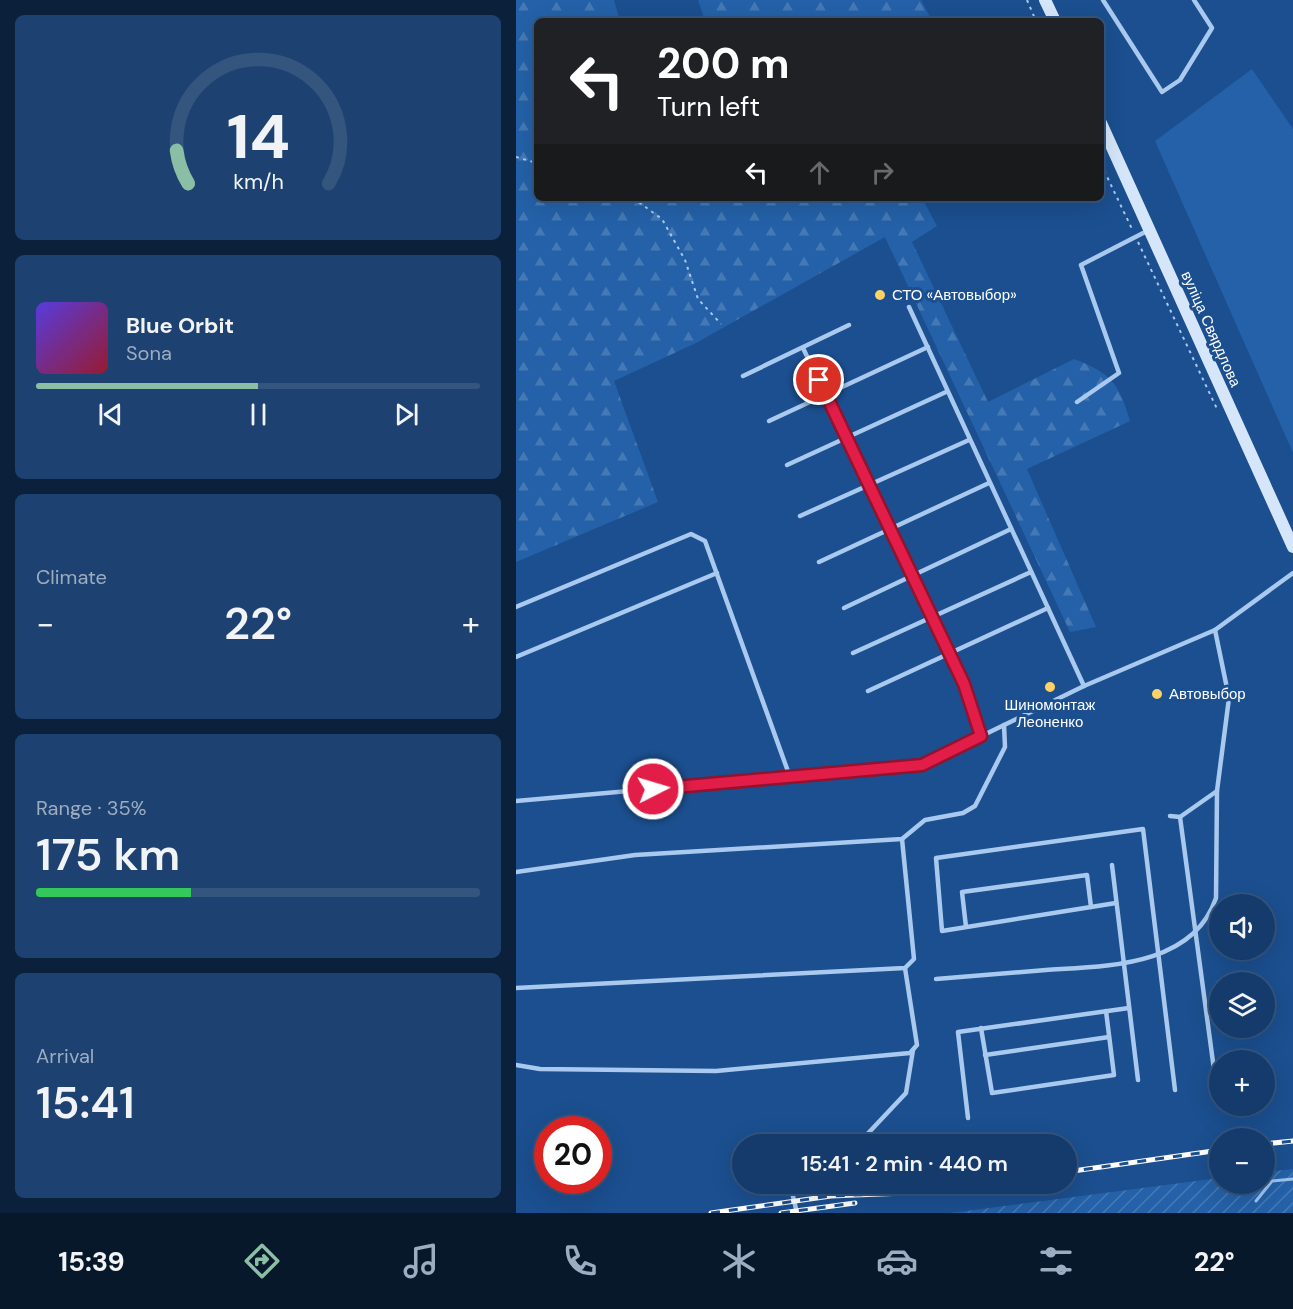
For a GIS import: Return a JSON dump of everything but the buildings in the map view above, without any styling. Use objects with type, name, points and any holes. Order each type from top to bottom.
[{"type":"main road","points":[[1045,0],[1054,18]]},
{"type":"main road","name":"вуліца Свярдлова","points":[[1104,130],[1293,547]]},
{"type":"lane","points":[[1103,0],[1162,92],[1180,80],[1212,28],[1194,0]]},
{"type":"lane","points":[[1077,402],[1119,373],[1081,265],[1149,230]]},
{"type":"lane","points":[[909,307],[946,392],[1084,686]]},
{"type":"lane","points":[[743,376],[849,325]]},
{"type":"lane","points":[[769,421],[928,347]]},
{"type":"lane","points":[[803,348],[950,653],[964,684],[981,736]]},
{"type":"lane","points":[[788,465],[946,392]]},
{"type":"lane","points":[[800,516],[969,440]]},
{"type":"lane","points":[[819,562],[989,483]]},
{"type":"lane","points":[[844,608],[1011,529]]},
{"type":"lane","points":[[516,608],[691,534],[705,541],[790,777]]},
{"type":"lane","points":[[852,653],[1031,572]]},
{"type":"lane","points":[[516,657],[717,573]]},
{"type":"lane","points":[[516,801],[922,765],[1084,686],[1215,630],[1293,573]]},
{"type":"lane","points":[[868,691],[1048,608]]},
{"type":"lane","points":[[936,979],[1124,964],[1159,954],[1196,933],[1210,915],[1216,898],[1217,791],[1229,698],[1215,630]]},
{"type":"lane","points":[[516,872],[635,855],[902,839],[925,820],[963,813],[975,806],[1005,747],[1004,725]]},
{"type":"lane","points":[[1170,816],[1180,817],[1217,791]]},
{"type":"lane","points":[[1180,817],[1211,1050]]},
{"type":"lane","points":[[1116,903],[942,931],[936,858],[1143,829],[1175,1090]]},
{"type":"lane","points":[[516,988],[905,968],[914,959],[902,839]]},
{"type":"lane","points":[[1112,865],[1138,1080]]},
{"type":"lane","points":[[966,927],[962,892],[1087,875],[1091,907]]},
{"type":"lane","points":[[516,1065],[540,1068],[716,1071],[910,1053],[916,1045],[905,968]]},
{"type":"lane","points":[[968,1118],[958,1032],[1129,1008]]},
{"type":"lane","points":[[981,1029],[992,1093],[1114,1075],[1106,1011]]},
{"type":"lane","points":[[985,1055],[1109,1037]]},
{"type":"lane","points":[[867,1134],[906,1093],[913,1049]]},
{"type":"lane","points":[[792,1194],[797,1213]]},
{"type":"path","points":[[1027,0],[1035,18]]},
{"type":"path","points":[[516,157],[534,163]]},
{"type":"path","points":[[1104,170],[1221,417]]},
{"type":"path","points":[[637,201],[662,219],[685,260],[698,299],[721,324]]},
{"type":"green space","points":[[516,0],[614,0],[619,18],[534,18],[534,201],[924,201],[937,226],[912,242],[988,402],[1074,359],[1097,369],[1112,381],[1122,397],[1130,421],[1027,469],[1096,627],[1070,632],[885,237],[696,343],[614,381],[658,502],[516,562]]},
{"type":"green space","points":[[698,0],[921,0],[930,18],[704,18]]},
{"type":"green space","points":[[1252,69],[1293,129],[1293,453],[1155,141]]},
{"type":"green space","points":[[1293,1169],[1293,1213],[951,1213],[1209,1179],[1209,1194],[1275,1194],[1275,1171]]},
{"type":"waterway","points":[[1256,1201],[1272,1181],[1293,1179]]},
{"type":"railway","points":[[1275,1143],[1293,1141]]},
{"type":"railway","points":[[1077,1170],[1209,1152]]},
{"type":"railway","points":[[711,1213],[831,1196],[880,1194]]},
{"type":"railway","points":[[781,1213],[855,1203]]},
{"type":"place","name":"СТО «Автовыбор»","points":[[880,295]]},
{"type":"place","name":"Шиномонтаж Леоненко","points":[[1050,687]]},
{"type":"place","name":"Автовыбор","points":[[1157,694]]},
{"type":"route","points":[[653,789],[922,765],[981,736],[964,684],[819,380]]}]
